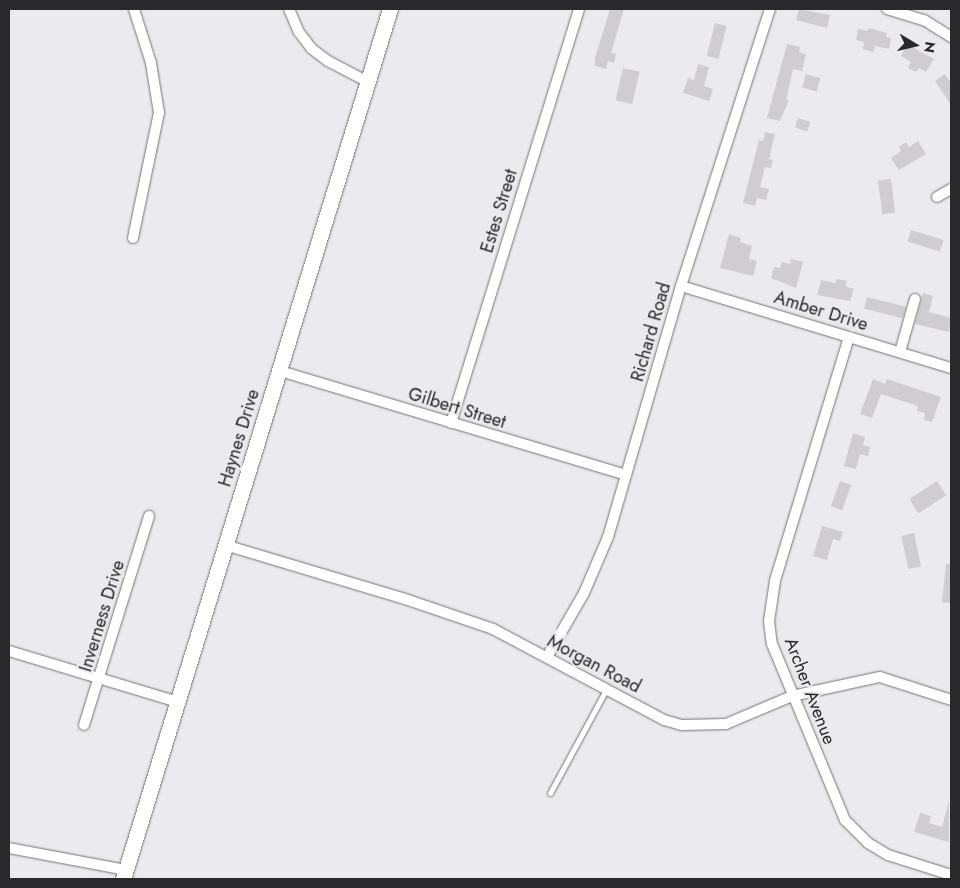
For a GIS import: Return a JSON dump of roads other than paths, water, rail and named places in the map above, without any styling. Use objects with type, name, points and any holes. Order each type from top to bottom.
[{"type":"street","points":[[132,238],[159,112],[151,63],[134,9]]},
{"type":"street","points":[[288,9],[299,32],[312,49],[328,61],[368,82]]},
{"type":"street","name":"Haynes Drive","points":[[125,875],[390,9]]},
{"type":"street","name":"Estes Street","points":[[451,422],[579,9]]},
{"type":"street","name":"Richard Road","points":[[547,657],[597,564],[626,475],[682,286],[770,9]]},
{"type":"street","points":[[887,9],[924,20],[951,37]]},
{"type":"street","points":[[937,198],[951,189]]},
{"type":"street","name":"Amber Drive","points":[[682,286],[951,368]]},
{"type":"street","points":[[900,352],[915,299]]},
{"type":"street","name":"Archer Avenue","points":[[849,337],[770,604],[772,644],[792,696],[846,820],[857,834],[888,854],[951,875]]},
{"type":"street","name":"Gilbert Street","points":[[280,371],[626,475]]},
{"type":"street","name":"Inverness Drive","points":[[84,725],[100,679],[149,516]]},
{"type":"street","name":"Morgan Road","points":[[225,545],[474,622],[547,657],[664,720],[705,727],[726,724],[792,696],[880,678],[951,700]]},
{"type":"street","points":[[9,651],[178,702]]},
{"type":"street","points":[[9,848],[125,875]]},
{"type":"lane","points":[[550,793],[606,689]]}]
